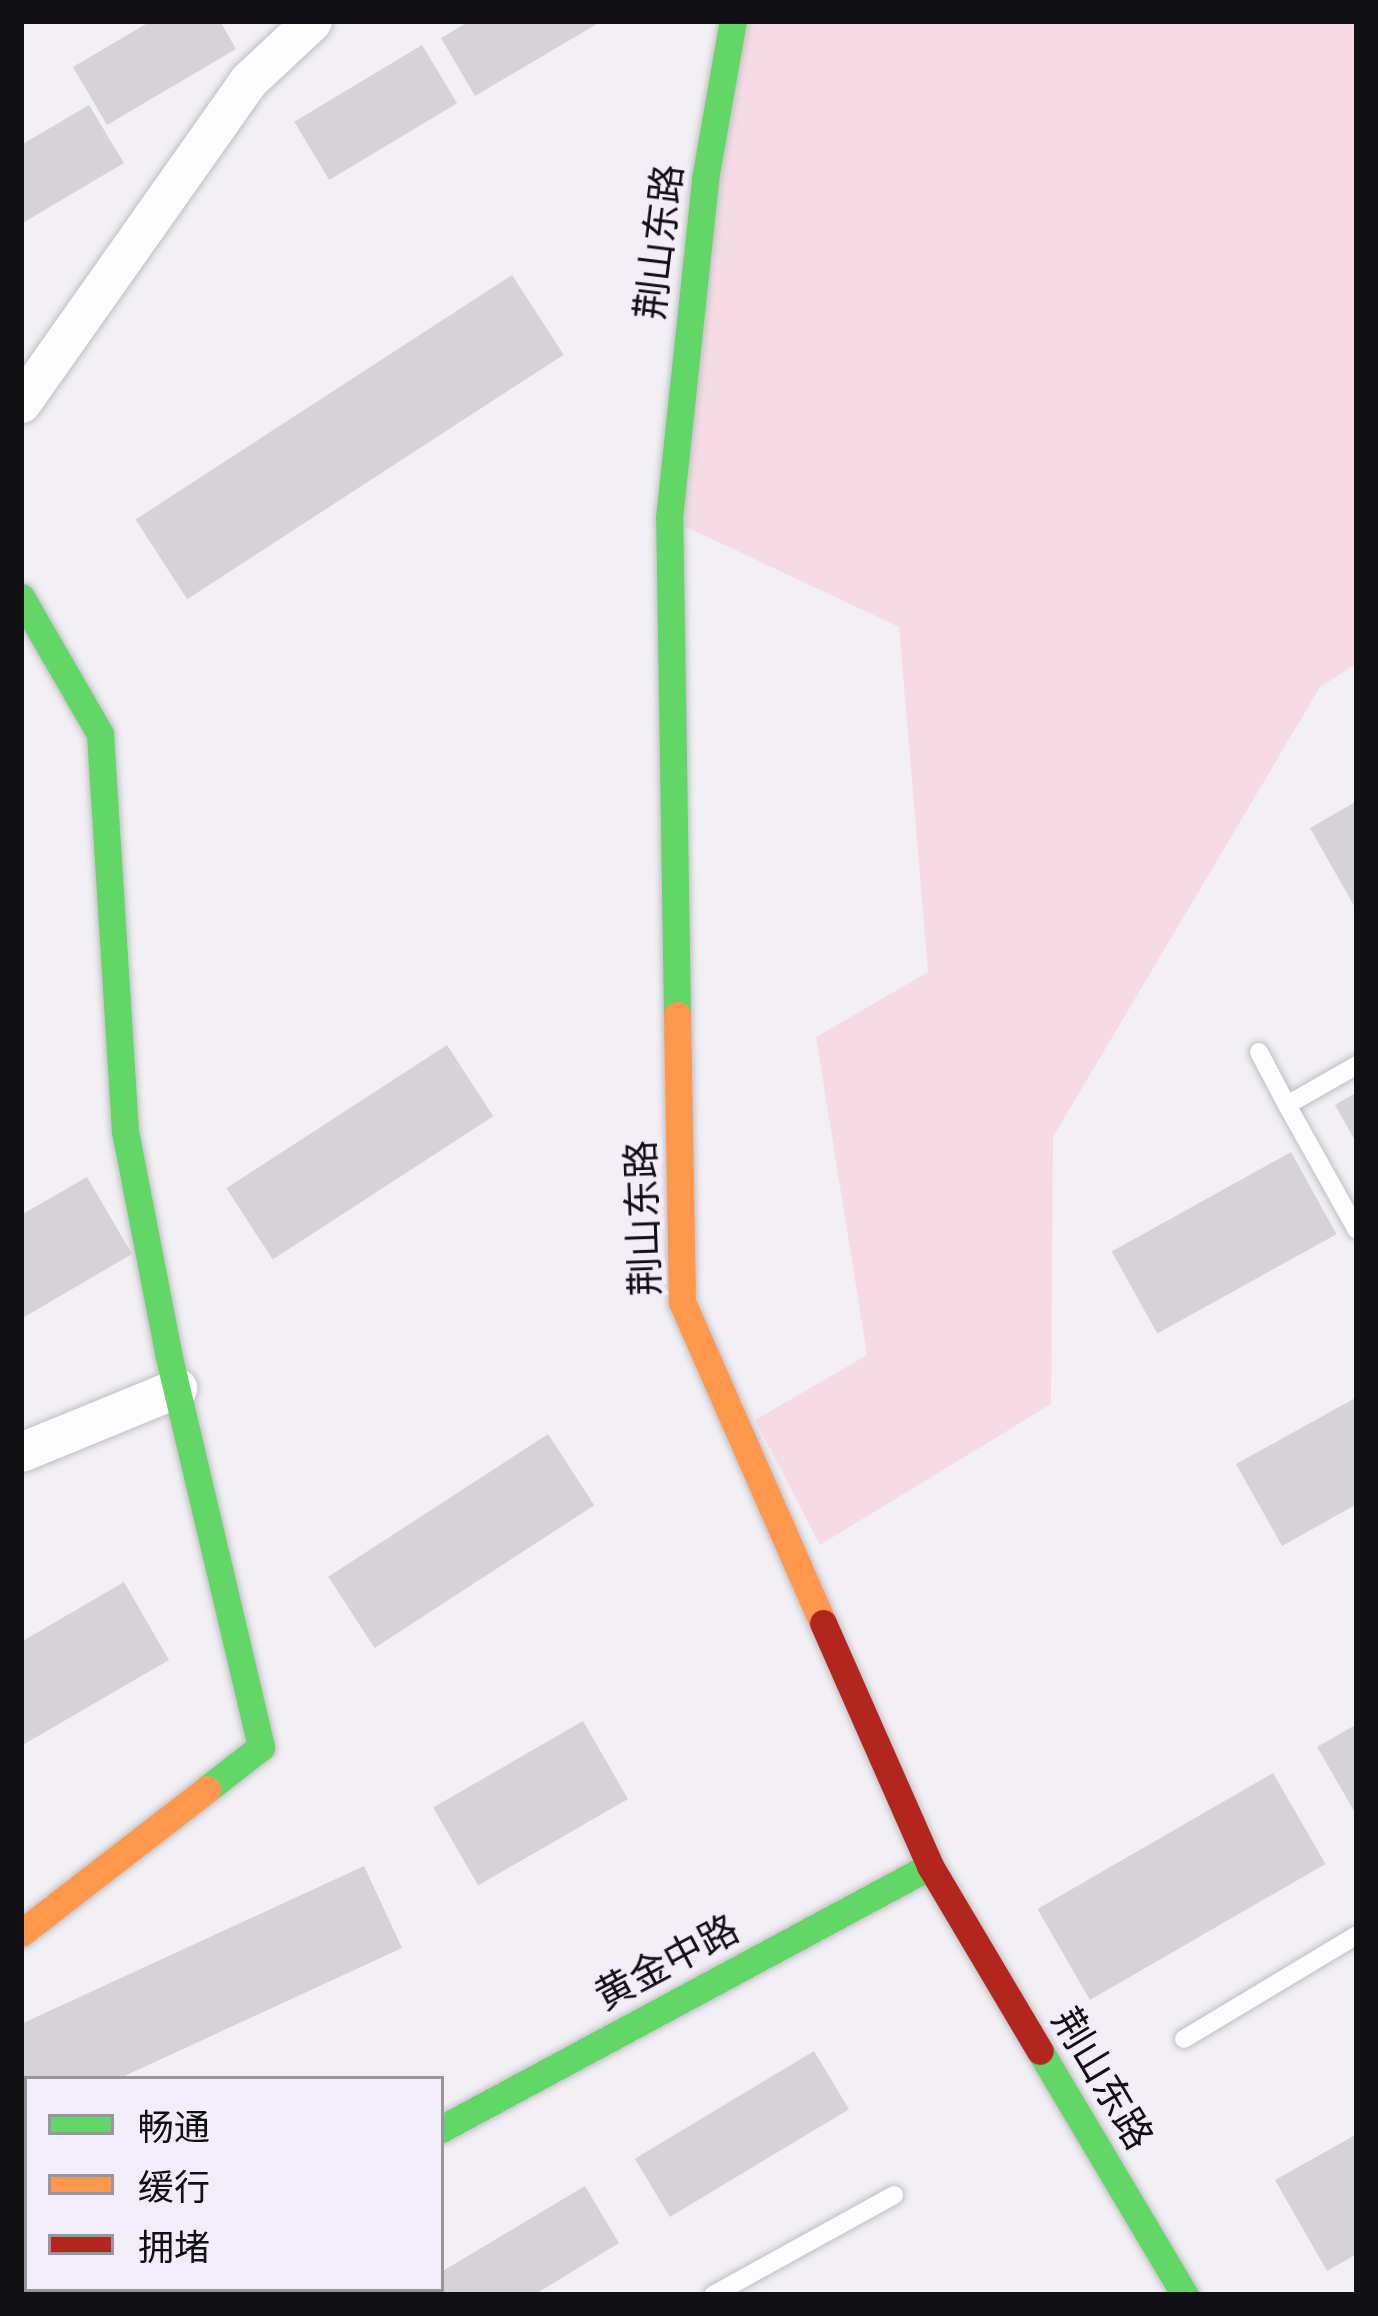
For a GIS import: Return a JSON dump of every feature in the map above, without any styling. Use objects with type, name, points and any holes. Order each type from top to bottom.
[{"type":"street","points":[[21,403],[249,80],[312,21]]},
{"type":"street","name":"荆山东路","points":[[734,21],[705,179],[669,518],[682,1302],[930,1867],[1185,2295]]},
{"type":"street","points":[[21,597],[100,734],[125,1131],[177,1388],[261,1747],[21,1933]]},
{"type":"street","points":[[21,1452],[177,1388]]},
{"type":"street","name":"黄金中路","points":[[444,2127],[930,1867]]},
{"type":"lane","points":[[1259,1052],[1357,1229]]},
{"type":"lane","points":[[1287,1105],[1357,1065]]},
{"type":"lane","points":[[1184,2038],[1357,1935]]},
{"type":"lane","points":[[712,2295],[894,2195]]},
{"type":"shaded area","points":[[733,21],[1357,21],[1357,663],[1320,687],[1053,1137],[1051,1404],[820,1545],[755,1420],[867,1355],[816,1037],[928,972],[899,627],[669,519]]},
{"type":"building","points":[[151,21],[220,21],[236,49],[107,125],[73,67]]},
{"type":"building","points":[[470,21],[602,21],[475,96],[441,38]]},
{"type":"building","points":[[422,45],[457,103],[329,180],[294,122]]},
{"type":"building","points":[[89,105],[124,163],[21,224],[21,145]]},
{"type":"building","points":[[512,275],[564,355],[187,599],[135,520]]},
{"type":"building","points":[[1357,801],[1357,911],[1310,828]]},
{"type":"building","points":[[447,1045],[493,1116],[273,1260],[226,1188]]},
{"type":"building","points":[[1357,1092],[1357,1144],[1335,1105]]},
{"type":"building","points":[[1291,1152],[1337,1234],[1157,1334],[1112,1251]]},
{"type":"building","points":[[87,1177],[132,1254],[21,1319],[21,1215]]},
{"type":"building","points":[[1357,1397],[1357,1504],[1282,1546],[1236,1464]]},
{"type":"building","points":[[548,1434],[594,1505],[375,1648],[328,1577]]},
{"type":"building","points":[[124,1582],[169,1660],[21,1746],[21,1642]]},
{"type":"building","points":[[583,1721],[628,1799],[478,1885],[433,1808]]},
{"type":"building","points":[[1357,1724],[1357,1816],[1317,1747]]},
{"type":"building","points":[[1273,1773],[1326,1864],[1090,2000],[1037,1909]]},
{"type":"building","points":[[364,1866],[402,1948],[125,2076],[24,2076],[24,2106],[21,2024]]},
{"type":"building","points":[[814,2051],[849,2109],[670,2217],[635,2159]]},
{"type":"building","points":[[1357,2134],[1357,2254],[1327,2271],[1275,2180]]},
{"type":"building","points":[[585,2186],[619,2243],[534,2295],[402,2295],[444,2292],[444,2270]]},
{"type":"traffic: fast","points":[[677,1015],[669,518],[705,179],[733,21]]},
{"type":"traffic: fast","points":[[21,597],[100,734],[125,1131],[168,1353],[261,1747],[207,1789]]},
{"type":"traffic: fast","points":[[444,2127],[930,1866]]},
{"type":"traffic: fast","points":[[1040,2051],[1185,2295]]},
{"type":"traffic: slow","points":[[677,1015],[682,1302],[823,1623]]},
{"type":"traffic: slow","points":[[21,1933],[207,1789]]},
{"type":"traffic: jam","points":[[823,1623],[930,1866],[1040,2051]]},
{"type":"traffic: jam","points":[[121,2295],[128,2292]]}]
